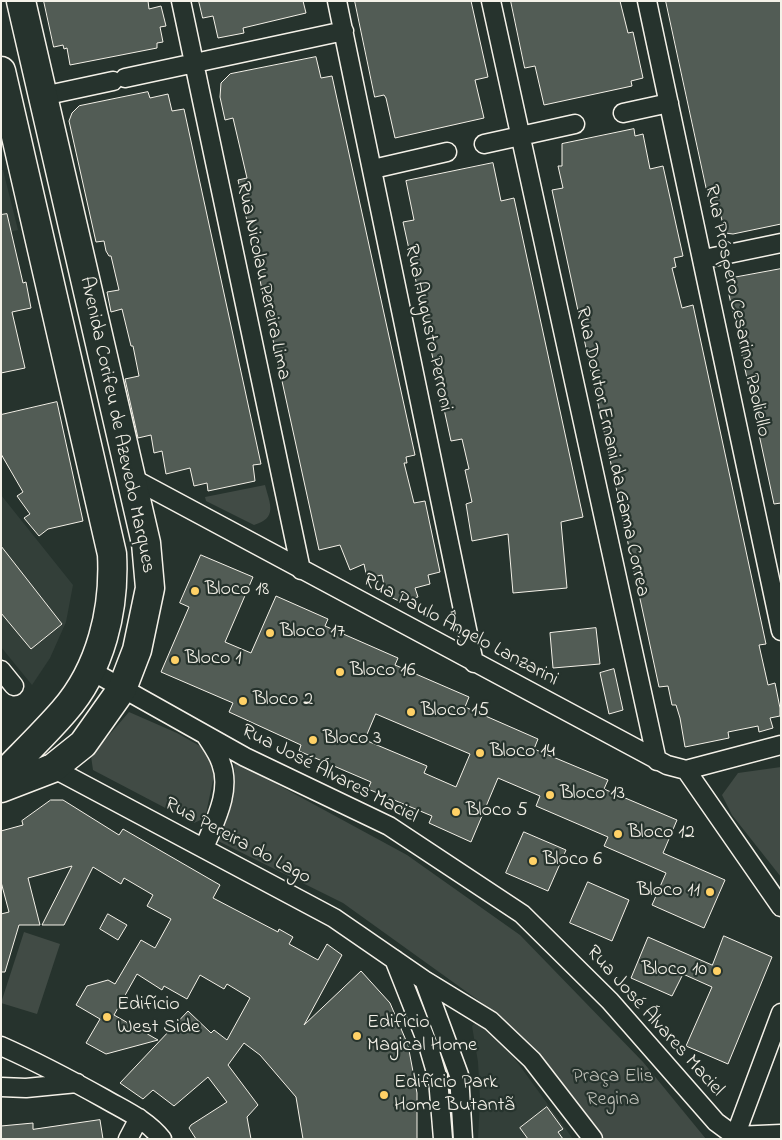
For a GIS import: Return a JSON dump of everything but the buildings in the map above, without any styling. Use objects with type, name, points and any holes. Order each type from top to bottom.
[{"type":"main road","name":"Avenida Corifeu de Azevedo Marques","points":[[1,788],[53,768],[83,744],[122,689],[137,650],[150,588],[146,543],[21,1]]},
{"type":"main road","name":"Avenida Corifeu de Azevedo Marques","points":[[1,71],[112,554],[111,601],[100,645],[90,670],[65,710],[1,778]]},
{"type":"street","name":"Rua Nicolau Pereira Lima","points":[[182,1],[300,570]]},
{"type":"street","name":"Rua Augusto Perroni","points":[[337,1],[474,664]]},
{"type":"street","name":"Rua Doutor Ernani da Gama Correa","points":[[491,1],[657,761]]},
{"type":"street","name":"Rua Próspero Cesarino Paoliello","points":[[647,1],[704,259],[781,631]]},
{"type":"street","points":[[43,96],[344,31]]},
{"type":"street","points":[[623,113],[669,103]]},
{"type":"street","points":[[484,144],[575,124]]},
{"type":"street","points":[[373,169],[447,152]]},
{"type":"street","points":[[704,259],[781,243]]},
{"type":"street","name":"Rua Paulo Ângelo Lanzarini","points":[[130,477],[657,761],[686,770]]},
{"type":"street","points":[[1,670],[14,686]]},
{"type":"street","name":"Rua José Álvares Maciel","points":[[90,670],[245,757],[389,826],[522,914],[610,1001],[716,1122],[735,1138]]},
{"type":"street","points":[[204,848],[219,811],[224,783],[222,763],[206,735]]},
{"type":"street","points":[[781,745],[686,770],[781,907]]},
{"type":"street","name":"Rua Pereira do Lago","points":[[25,752],[334,918],[424,980],[491,1021],[532,1060],[593,1139]]},
{"type":"street","points":[[394,959],[428,1045],[438,1079],[442,1139]]},
{"type":"street","points":[[424,980],[459,1075],[463,1139]]},
{"type":"street","points":[[781,1012],[735,1138],[781,1134]]},
{"type":"street","points":[[1,1046],[77,1083],[139,1118],[151,1126],[162,1139]]},
{"type":"street","points":[[1,1087],[26,1088],[77,1083]]},
{"type":"street","points":[[128,1139],[139,1118]]},
{"type":"shaded area","points":[[1,170],[3,170],[18,230],[1,234]]},
{"type":"shaded area","points":[[1,495],[73,585],[66,622],[50,658],[32,685],[1,647]]},
{"type":"shaded area","points":[[477,1021],[491,1026],[573,1139],[478,1139],[480,1099],[478,1062],[472,1026]]},
{"type":"green space","points":[[265,485],[270,504],[269,514],[262,522],[254,525],[206,501],[205,497]]},
{"type":"green space","points":[[129,712],[177,733],[205,749],[214,776],[205,818],[194,823],[93,770],[91,756]]},
{"type":"green space","name":"Praça Elis Regina","points":[[234,761],[407,855],[520,935],[643,1062],[706,1139],[602,1139],[503,1018],[343,903],[218,841],[227,821],[232,802]]},
{"type":"green space","points":[[781,767],[781,877],[732,815],[722,795],[738,773]]},
{"type":"green space","points":[[24,932],[60,944],[37,1014],[1,1003]]},
{"type":"place","name":"Bloco 18","points":[[195,591]]},
{"type":"place","name":"Bloco 17","points":[[270,633]]},
{"type":"place","name":"Bloco 1","points":[[175,660]]},
{"type":"place","name":"Bloco 16","points":[[340,672]]},
{"type":"place","name":"Bloco 2","points":[[243,701]]},
{"type":"place","name":"Bloco 15","points":[[411,712]]},
{"type":"place","name":"Bloco 3","points":[[313,740]]},
{"type":"place","name":"Bloco 14","points":[[480,753]]},
{"type":"place","name":"Bloco 13","points":[[550,795]]},
{"type":"place","name":"Bloco 5","points":[[456,812]]},
{"type":"place","name":"Bloco 12","points":[[618,834]]},
{"type":"place","name":"Bloco 6","points":[[533,861]]},
{"type":"place","name":"Bloco 11","points":[[710,892]]},
{"type":"place","name":"Bloco 10","points":[[717,971]]},
{"type":"place","name":"Edifício West Side","points":[[107,1017]]},
{"type":"place","name":"Edifício Magical Home","points":[[357,1036]]},
{"type":"place","name":"Edifício Park Home Butantã","points":[[384,1095]]}]
